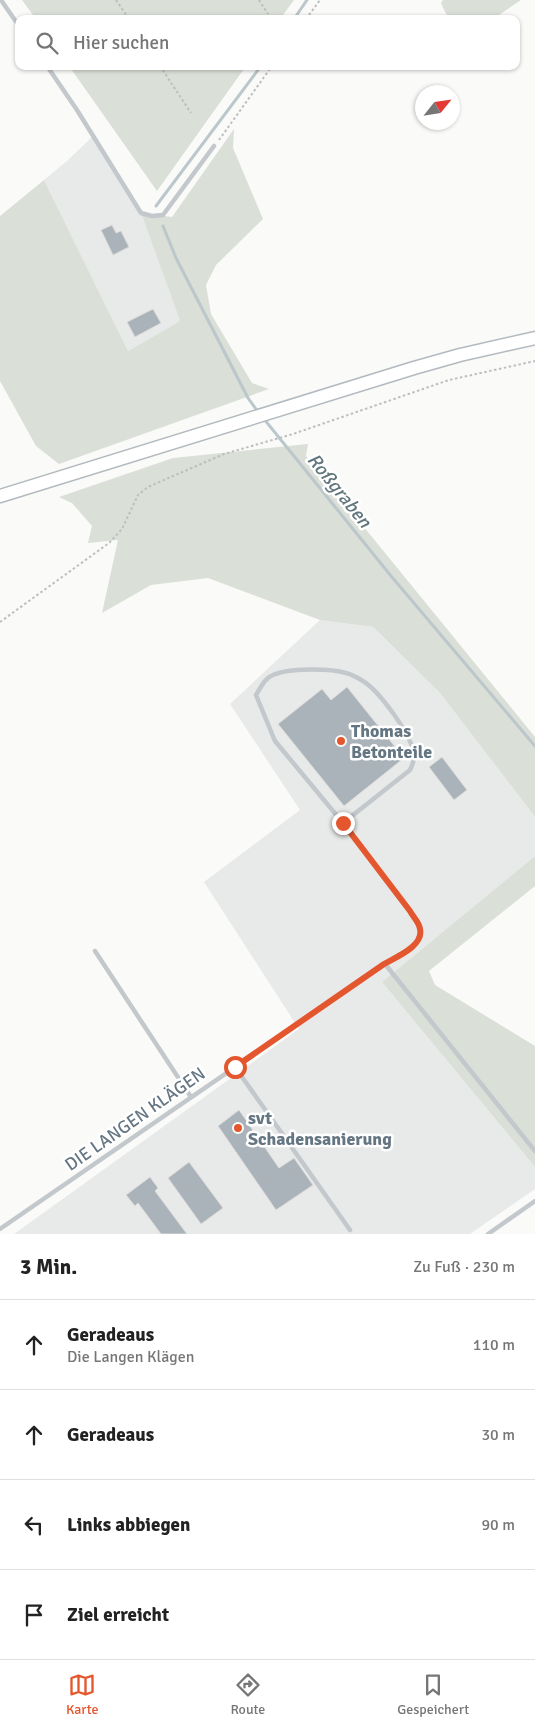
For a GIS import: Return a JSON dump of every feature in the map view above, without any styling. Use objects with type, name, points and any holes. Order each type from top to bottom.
[{"type":"main road","points":[[0,496],[242,420],[460,355],[535,338]]},
{"type":"lane","points":[[1,0],[15,20]]},
{"type":"lane","points":[[49,70],[77,110],[141,214],[152,216],[164,215],[214,146]]},
{"type":"lane","points":[[296,670],[324,670],[345,673],[364,682],[381,699],[400,723],[411,741],[414,757],[410,770],[343,823],[275,742],[256,694],[264,682],[273,674],[296,670]]},
{"type":"lane","name":"DIE LANGEN KLÄGEN","points":[[0,1229],[384,964],[413,946],[419,938],[421,931],[410,911],[343,823]]},
{"type":"lane","points":[[95,951],[191,1097]]},
{"type":"lane","points":[[384,964],[535,1151]]},
{"type":"lane","points":[[235,1067],[350,1230]]},
{"type":"lane","points":[[488,1234],[535,1201]]},
{"type":"path","points":[[116,0],[126,15]]},
{"type":"path","points":[[259,0],[268,14]]},
{"type":"path","points":[[309,15],[320,0]]},
{"type":"path","points":[[163,70],[191,113]]},
{"type":"path","points":[[214,146],[269,70]]},
{"type":"path","points":[[0,622],[109,543],[122,529],[138,495],[148,486],[224,454],[293,434],[449,380],[535,361]]},
{"type":"shaded area","points":[[22,0],[294,0],[283,15],[33,15]]},
{"type":"shaded area","points":[[443,0],[521,0],[499,15],[448,15],[441,3]]},
{"type":"shaded area","points":[[72,70],[243,70],[157,191]]},
{"type":"shaded area","points":[[234,129],[233,148],[263,219],[216,265],[206,285],[211,314],[252,383],[269,389],[59,464],[36,446],[0,381],[0,216],[44,180],[128,351],[180,321],[141,213],[172,217]]},
{"type":"shaded area","points":[[93,136],[141,213],[180,321],[128,351],[44,180]]},
{"type":"shaded area","points":[[308,444],[306,456],[535,737],[535,817],[440,693],[373,627],[320,620],[208,578],[151,585],[102,613],[118,540],[88,543],[92,526],[72,503],[59,497],[173,458]]},
{"type":"shaded area","points":[[320,620],[373,627],[440,693],[535,817],[535,856],[382,982],[535,1167],[535,1189],[470,1234],[14,1234],[299,1029],[204,882],[300,810],[230,704]]},
{"type":"shaded area","points":[[535,856],[535,886],[429,971],[435,985],[535,1046],[535,1167],[382,982]]},
{"type":"building","points":[[112,225],[116,233],[121,231],[129,247],[113,255],[101,230]]},
{"type":"building","points":[[153,309],[161,323],[135,337],[127,322]]},
{"type":"building","name":"Thomas Betonteile","points":[[347,687],[404,758],[344,806],[278,724],[322,689],[331,700]]},
{"type":"building","points":[[442,757],[467,790],[454,800],[429,767]]},
{"type":"building","points":[[239,1110],[279,1168],[294,1158],[313,1185],[276,1210],[218,1126]]},
{"type":"building","points":[[189,1162],[223,1208],[201,1224],[168,1178]]},
{"type":"building","points":[[150,1177],[158,1188],[155,1191],[187,1234],[161,1234],[138,1203],[135,1206],[126,1195]]},
{"type":"waterway","name":"Roßgraben","points":[[297,15],[307,0]]},
{"type":"waterway","name":"Roßgraben","points":[[156,206],[258,70]]},
{"type":"waterway","name":"Roßgraben","points":[[163,226],[176,258],[248,398],[258,412]]},
{"type":"waterway","name":"Roßgraben","points":[[264,419],[391,576],[535,746]]},
{"type":"place","name":"Thomas Betonteile","points":[[341,741]]},
{"type":"place","name":"svt Schadensanierung","points":[[238,1128]]},
{"type":"route","points":[[235,1067],[384,964],[405,952],[419,938],[421,931],[410,911],[343,823]]}]
